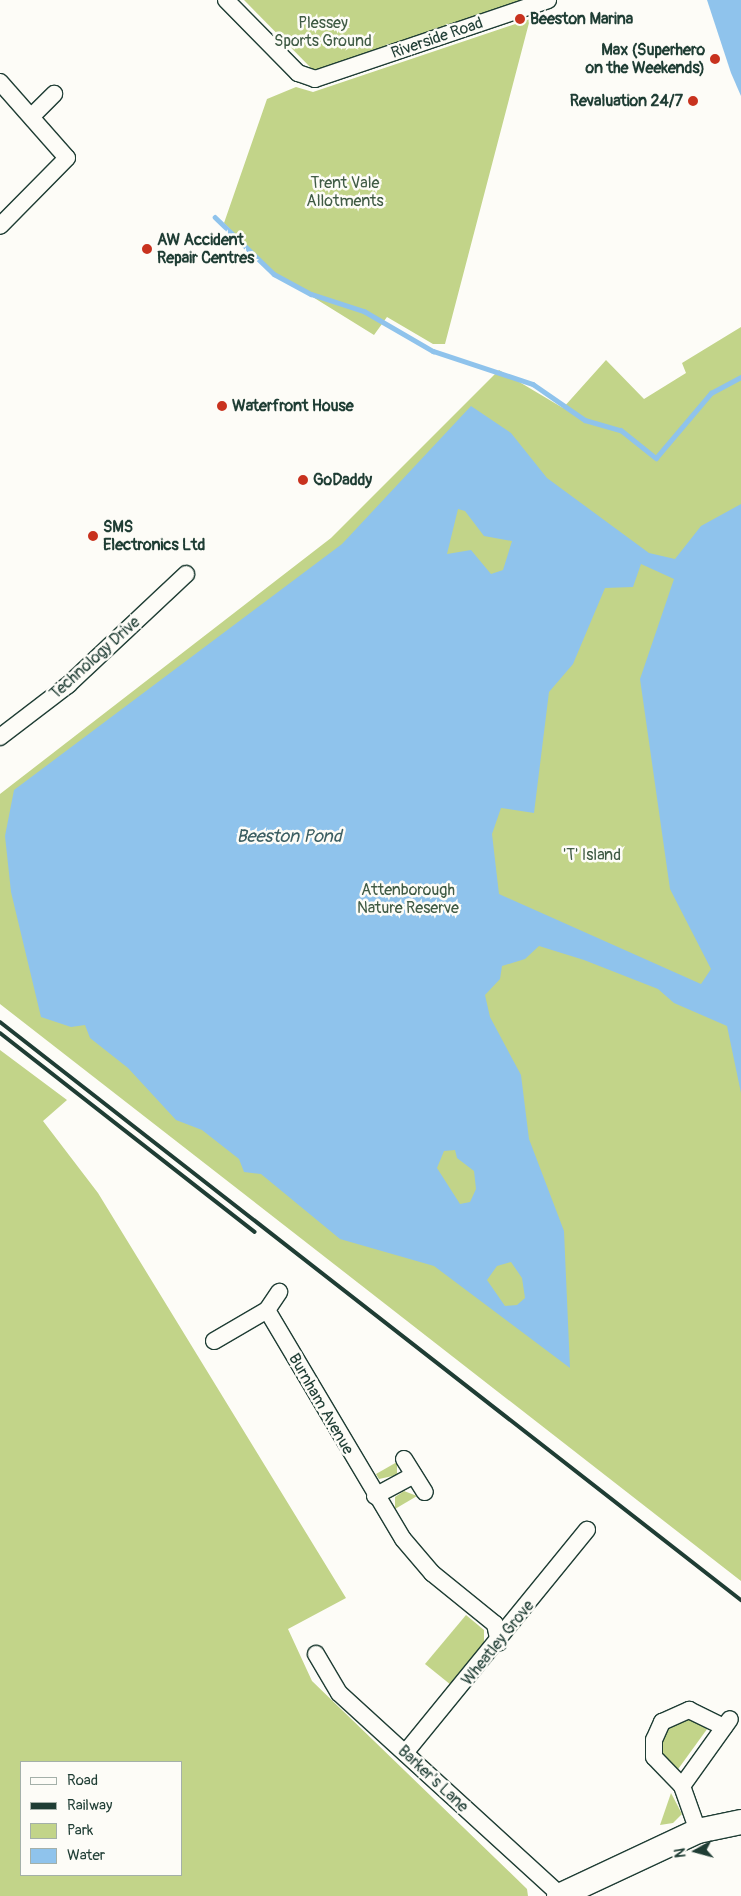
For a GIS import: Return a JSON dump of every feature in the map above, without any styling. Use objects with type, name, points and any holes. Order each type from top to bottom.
[{"type":"street","name":"Riverside Road","points":[[226,0],[298,73],[306,78],[324,77],[548,0]]},
{"type":"street","points":[[0,82],[33,115],[67,158],[0,226]]},
{"type":"street","points":[[33,115],[54,94]]},
{"type":"street","name":"Technology Drive","points":[[0,737],[68,685],[186,574]]},
{"type":"street","points":[[214,1341],[267,1310],[279,1292]]},
{"type":"street","name":"Burnham Avenue","points":[[267,1310],[375,1496],[423,1564],[495,1624],[499,1643]]},
{"type":"street","points":[[404,1459],[425,1492]]},
{"type":"street","points":[[375,1496],[414,1475]]},
{"type":"street","name":"Wheatley Grove","points":[[405,1753],[499,1643],[587,1530]]},
{"type":"street","name":"Barker's Lane","points":[[316,1654],[339,1693],[405,1753],[571,1894]]},
{"type":"street","points":[[682,1786],[727,1723],[688,1710],[662,1722],[654,1740],[654,1757],[682,1786],[698,1831]]},
{"type":"street","points":[[571,1894],[698,1831],[741,1822]]},
{"type":"green space","name":"Plessey Sports Ground","points":[[244,0],[522,0],[314,71]]},
{"type":"green space","name":"Trent Vale Allotments","points":[[530,19],[445,344],[433,344],[387,317],[374,335],[274,273],[224,223],[267,99],[296,87],[313,92]]},
{"type":"green space","name":"Beeston Pond","points":[[741,327],[741,1581],[0,1004],[0,794],[331,538],[499,370],[563,408],[606,360],[644,399],[686,373],[682,363]]},
{"type":"green space","points":[[0,1050],[67,1100],[43,1121],[98,1193],[346,1598],[288,1629],[312,1681],[527,1889],[528,1896],[0,1896]]},
{"type":"green space","points":[[397,1462],[397,1475],[379,1479],[376,1474]]},
{"type":"green space","points":[[404,1491],[417,1496],[395,1509],[395,1497]]},
{"type":"green space","points":[[466,1615],[484,1630],[484,1646],[451,1685],[425,1664]]},
{"type":"green space","points":[[680,1716],[710,1725],[676,1772],[662,1761],[660,1740]]},
{"type":"green space","points":[[671,1793],[682,1814],[673,1823],[660,1825]]},
{"type":"water","points":[[707,0],[741,0],[741,96],[731,73]]},
{"type":"water","name":"Beeston Pond","points":[[471,406],[511,433],[547,478],[649,553],[675,559],[701,526],[741,504],[741,1093],[727,1026],[674,1003],[658,989],[584,960],[539,946],[525,959],[502,966],[500,979],[485,995],[490,1017],[521,1075],[529,1139],[564,1231],[570,1368],[434,1266],[340,1239],[261,1174],[244,1172],[239,1159],[202,1130],[176,1120],[128,1068],[90,1038],[85,1025],[71,1027],[41,1017],[11,892],[5,836],[14,790],[342,544]],"holes":[[[458,509],[465,511],[484,536],[512,541],[503,570],[491,574],[471,550],[447,554]],[[641,564],[674,579],[640,679],[670,889],[711,969],[701,984],[499,894],[492,834],[501,808],[534,813],[549,692],[573,664],[605,588],[633,587]],[[455,1150],[457,1158],[474,1171],[476,1189],[470,1202],[460,1204],[437,1168],[444,1151]],[[511,1262],[522,1278],[525,1298],[517,1305],[505,1306],[487,1280],[497,1266]]]},
{"type":"waterway","points":[[215,217],[274,274],[311,294],[364,311],[433,351],[533,384],[585,420],[621,430],[656,458],[711,393],[741,377]]},
{"type":"railway","points":[[0,1022],[741,1600]]},
{"type":"railway","points":[[0,1033],[255,1232]]},
{"type":"place","name":"Beeston Marina","points":[[520,19]]},
{"type":"place","name":"Max (Superhero on the Weekends)","points":[[715,59]]},
{"type":"place","name":"Revaluation 24/7","points":[[693,101]]},
{"type":"place","name":"AW Accident Repair Centres","points":[[147,249]]},
{"type":"place","name":"Waterfront House","points":[[222,406]]},
{"type":"place","name":"GoDaddy","points":[[303,480]]},
{"type":"place","name":"SMS Electronics Ltd","points":[[93,536]]},
{"type":"park label","name":"'T' Island","points":[[592,855]]},
{"type":"park label","name":"Attenborough Nature Reserve","points":[[408,899]]}]
